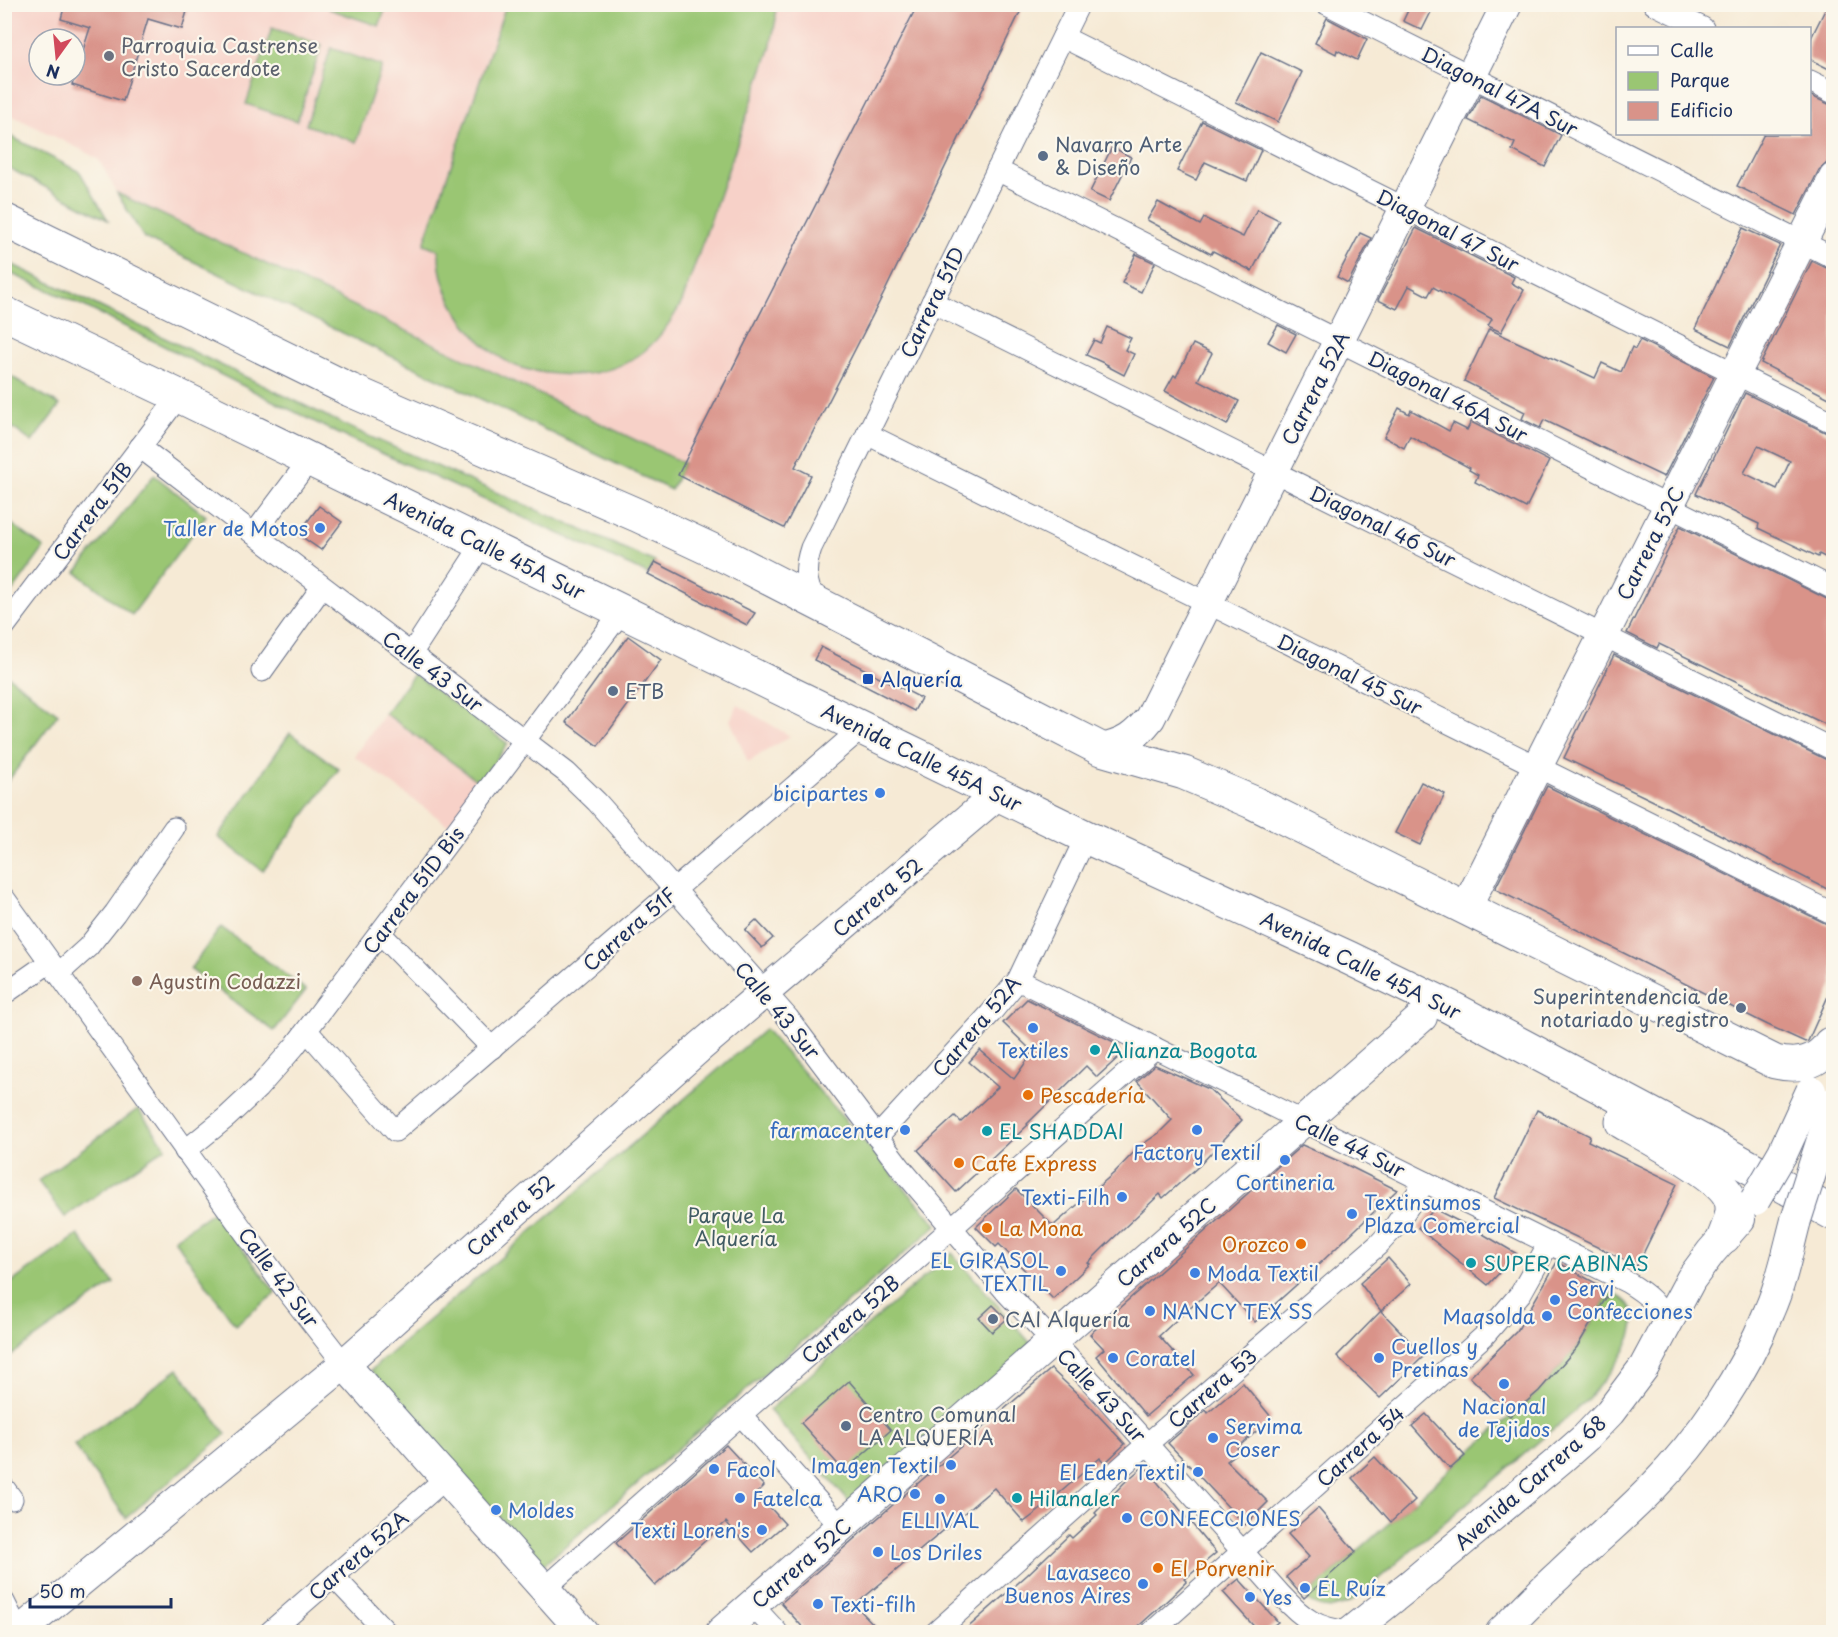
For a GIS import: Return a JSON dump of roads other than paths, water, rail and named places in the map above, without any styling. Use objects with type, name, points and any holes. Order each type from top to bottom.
[{"type":"highway","points":[[4,220],[350,390],[637,515],[731,559],[1101,749],[1166,767],[1252,802],[1775,1062],[1787,1065],[1804,1064],[1824,1053],[1832,1040]]},
{"type":"highway","name":"Avenida Calle 45A Sur","points":[[4,313],[310,459],[1086,837],[1450,1007],[1700,1139],[1833,1214]]},
{"type":"highway","points":[[1086,837],[1251,931],[1588,1102],[1651,1139],[1717,1182],[1727,1192],[1731,1200],[1731,1217],[1724,1236]]},
{"type":"street","name":"Carrera 51D","points":[[815,602],[808,587],[805,564],[811,548],[1079,4]]},
{"type":"street","name":"Diagonal 47A Sur","points":[[1327,4],[1833,258]]},
{"type":"street","name":"Carrera 52A","points":[[1101,749],[1115,746],[1134,736],[1150,717],[1507,4]]},
{"type":"street","points":[[1654,4],[1701,27]]},
{"type":"street","name":"Diagonal 47 Sur","points":[[1063,37],[1833,423]]},
{"type":"street","points":[[1811,82],[1833,93]]},
{"type":"street","name":"Diagonal 46A Sur","points":[[997,170],[1833,589]]},
{"type":"street","name":"Carrera 52C","points":[[1466,908],[1833,178]]},
{"type":"street","name":"Diagonal 46 Sur","points":[[932,302],[1833,750]]},
{"type":"street","name":"Carrera 51B","points":[[4,627],[179,396]]},
{"type":"street","name":"Diagonal 45 Sur","points":[[867,434],[1833,914]]},
{"type":"street","name":"Calle 43 Sur","points":[[140,447],[567,773],[597,802],[788,1018],[900,1167],[1025,1313],[1100,1391],[1287,1602],[1306,1619],[1327,1629],[1351,1632]]},
{"type":"street","points":[[254,534],[310,459]]},
{"type":"street","points":[[411,654],[483,543]]},
{"type":"street","points":[[262,671],[322,587]]},
{"type":"street","name":"Carrera 51D Bis","points":[[185,1151],[258,1089],[306,1031],[622,611]]},
{"type":"street","name":"Carrera 51F","points":[[306,1031],[395,1131],[862,728]]},
{"type":"street","name":"Carrera 52","points":[[19,1632],[344,1364],[620,1118],[998,794]]},
{"type":"street","points":[[4,994],[88,948],[115,914],[174,828]]},
{"type":"street","name":"Carrera 52A","points":[[877,1137],[990,1014],[1018,980],[1086,837]]},
{"type":"street","name":"Calle 42 Sur","points":[[4,898],[284,1287],[344,1364],[583,1632]]},
{"type":"street","points":[[381,934],[492,1048]]},
{"type":"street","name":"Calle 44 Sur","points":[[1018,980],[1641,1291],[1651,1298],[1661,1310],[1667,1327]]},
{"type":"street","name":"Carrera 52C","points":[[721,1632],[1422,1017]]},
{"type":"street","points":[[1501,1632],[1556,1577],[1652,1488],[1699,1432],[1742,1367],[1769,1311],[1784,1268],[1796,1220],[1832,1040]]},
{"type":"street","name":"Carrera 52B","points":[[544,1588],[1155,1048]]},
{"type":"street","name":"Avenida Carrera 68","points":[[1351,1632],[1586,1437],[1610,1412],[1629,1390],[1644,1367],[1691,1279],[1755,1200],[1783,1152],[1822,1096]]},
{"type":"street","name":"Carrera 53","points":[[936,1632],[1147,1444],[1378,1245],[1393,1229],[1425,1182]]},
{"type":"street","name":"Carrera 54","points":[[1152,1632],[1484,1336],[1521,1293],[1548,1243]]},
{"type":"street","points":[[741,1415],[841,1527]]},
{"type":"street","name":"Carrera 52A","points":[[270,1632],[446,1478]]},
{"type":"street","points":[[334,1577],[386,1632]]},
{"type":"street","points":[[4,1602],[19,1632]]},
{"type":"street","points":[[753,1605],[777,1632]]},
{"type":"place","name":"Parroquia Castrense Cristo Sacerdote","points":[[109,56]]},
{"type":"place","name":"Navarro Arte & Diseño","points":[[1043,156]]},
{"type":"place","name":"Taller de Motos","points":[[320,528]]},
{"type":"place","name":"Alquería","points":[[868,679]]},
{"type":"place","name":"ETB","points":[[613,691]]},
{"type":"place","name":"bicipartes","points":[[880,793]]},
{"type":"place","name":"Agustin Codazzi","points":[[137,981]]},
{"type":"place","name":"Superintendencia de notariado y registro","points":[[1741,1008]]},
{"type":"place","name":"Textiles","points":[[1033,1028]]},
{"type":"place","name":"Alianza Bogota","points":[[1095,1050]]},
{"type":"place","name":"Pescadería","points":[[1028,1095]]},
{"type":"place","name":"farmacenter","points":[[905,1130]]},
{"type":"place","name":"Factory Textil","points":[[1197,1130]]},
{"type":"place","name":"EL SHADDAI","points":[[987,1131]]},
{"type":"place","name":"Cortineria","points":[[1285,1160]]},
{"type":"place","name":"Cafe Express","points":[[959,1163]]},
{"type":"place","name":"Texti-Filh","points":[[1122,1197]]},
{"type":"place","name":"Textinsumos Plaza Comercial","points":[[1352,1214]]},
{"type":"place","name":"La Mona","points":[[987,1228]]},
{"type":"place","name":"Orozco","points":[[1301,1244]]},
{"type":"place","name":"SUPER CABINAS","points":[[1471,1263]]},
{"type":"place","name":"EL GIRASOL TEXTIL","points":[[1061,1271]]},
{"type":"place","name":"Moda Textil","points":[[1195,1273]]},
{"type":"place","name":"Servi Confecciones","points":[[1555,1300]]},
{"type":"place","name":"NANCY TEX SS","points":[[1150,1311]]},
{"type":"place","name":"Maqsolda","points":[[1547,1316]]},
{"type":"place","name":"CAI Alquería","points":[[993,1319]]},
{"type":"place","name":"Coratel","points":[[1113,1358]]},
{"type":"place","name":"Cuellos y Pretinas","points":[[1379,1358]]},
{"type":"place","name":"Nacional de Tejidos","points":[[1504,1384]]},
{"type":"place","name":"Centro Comunal LA ALQUERÍA","points":[[846,1426]]},
{"type":"place","name":"Servima Coser","points":[[1213,1438]]},
{"type":"place","name":"Imagen Textil","points":[[951,1465]]},
{"type":"place","name":"Facol","points":[[714,1469]]},
{"type":"place","name":"El Eden Textil","points":[[1198,1472]]},
{"type":"place","name":"ARO","points":[[915,1494]]},
{"type":"place","name":"Fatelca","points":[[740,1498]]},
{"type":"place","name":"Hilanaler","points":[[1017,1498]]},
{"type":"place","name":"ELLIVAL","points":[[940,1499]]},
{"type":"place","name":"Moldes","points":[[496,1510]]},
{"type":"place","name":"CONFECCIONES","points":[[1127,1518]]},
{"type":"place","name":"Texti Loren's","points":[[762,1530]]},
{"type":"place","name":"Los Driles","points":[[878,1552]]},
{"type":"place","name":"El Porvenir","points":[[1158,1568]]},
{"type":"place","name":"Lavaseco Buenos Aires","points":[[1143,1584]]},
{"type":"place","name":"EL Ruíz","points":[[1305,1588]]},
{"type":"place","name":"Yes","points":[[1250,1597]]},
{"type":"place","name":"Texti-filh","points":[[818,1604]]},
{"type":"park label","name":"Parque La Alquería","points":[[736,1226]]}]
